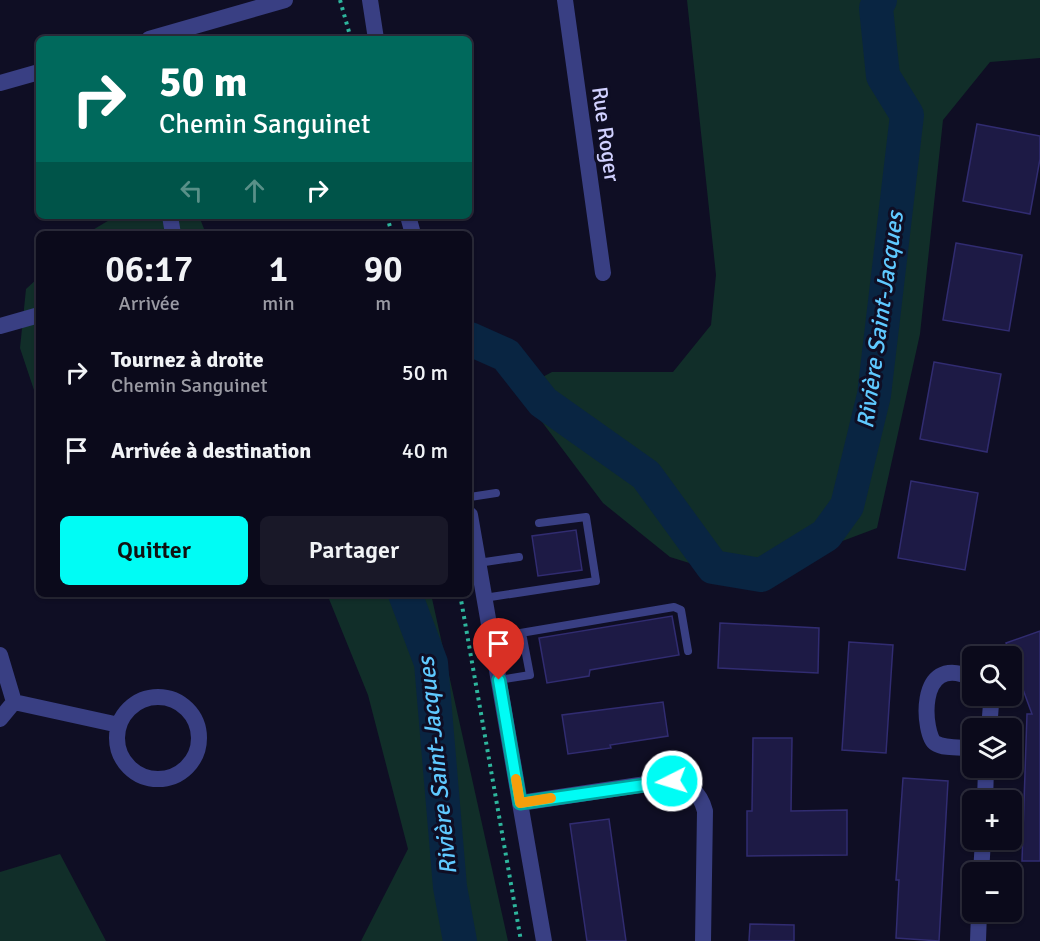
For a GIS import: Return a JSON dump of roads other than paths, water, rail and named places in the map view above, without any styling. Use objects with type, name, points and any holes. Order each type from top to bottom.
[{"type":"street","points":[[159,36],[285,0]]},
{"type":"street","points":[[370,0],[376,36]]},
{"type":"street","name":"Rue Roger","points":[[565,0],[603,273]]},
{"type":"street","points":[[0,83],[36,73]]},
{"type":"street","points":[[0,326],[36,316]]},
{"type":"street","points":[[472,528],[544,941]]},
{"type":"street","points":[[0,655],[14,702]]},
{"type":"street","points":[[962,675],[952,672],[940,675],[933,680],[928,697],[929,737],[938,745],[962,747]]},
{"type":"street","points":[[153,698],[173,700],[184,707],[196,723],[198,742],[195,756],[177,774],[156,778],[137,773],[127,764],[120,752],[117,739],[119,725],[125,713],[134,704],[153,698]]},
{"type":"street","points":[[0,719],[14,702]]},
{"type":"street","points":[[14,702],[119,725]]},
{"type":"street","points":[[520,803],[666,781],[678,782],[689,787],[701,800],[705,811],[703,941]]},
{"type":"street","points":[[978,941],[979,922]]},
{"type":"lane","points":[[472,497],[496,493]]},
{"type":"lane","points":[[484,598],[596,581],[586,517],[539,522]]},
{"type":"lane","points":[[478,563],[519,557]]},
{"type":"lane","points":[[491,638],[674,607],[681,610],[688,651]]},
{"type":"lane","points":[[499,680],[530,675],[522,633]]},
{"type":"waterway","name":"Rivière Saint-Jacques","points":[[472,340],[506,355],[543,402],[646,475],[713,567],[761,575],[826,535],[847,506],[874,395],[907,115],[883,76],[876,8],[880,0]]},
{"type":"waterway","name":"Rivière Saint-Jacques","points":[[406,597],[431,663],[450,887],[460,941]]}]
